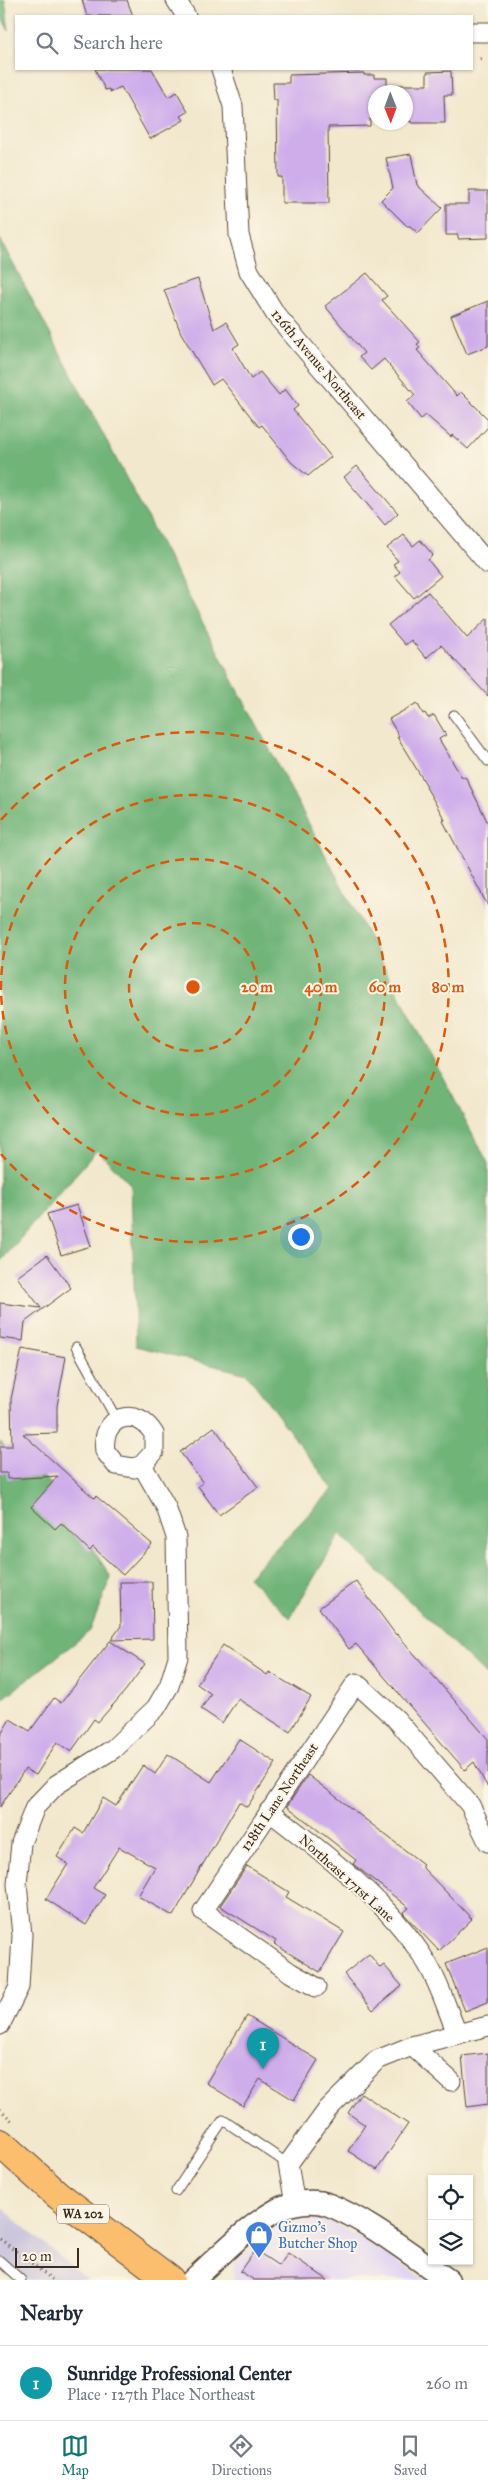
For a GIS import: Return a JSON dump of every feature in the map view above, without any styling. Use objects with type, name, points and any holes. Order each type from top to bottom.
[{"type":"main road","name":"WA 202","points":[[0,2143],[58,2195],[170,2280]]},
{"type":"street","points":[[176,0],[185,15]]},
{"type":"street","points":[[473,32],[488,32]]},
{"type":"street","name":"126th Avenue Northeast","points":[[221,70],[233,106],[239,235],[249,271],[276,315],[488,564]]},
{"type":"street","points":[[134,1418],[149,1426],[155,1443],[149,1460],[142,1465],[125,1468],[110,1460],[105,1451],[105,1434],[117,1420],[134,1418]]},
{"type":"street","points":[[0,2025],[19,1987],[22,1935],[17,1884],[21,1844],[35,1807],[56,1785],[113,1749],[156,1708],[169,1686],[178,1657],[176,1538],[166,1508],[142,1465]]},
{"type":"street","name":"128th Lane Northeast","points":[[316,1987],[291,1973],[203,1911],[356,1683],[396,1719],[470,1805],[488,1842]]},
{"type":"street","name":"Northeast 171st Lane","points":[[269,1811],[307,1840],[391,1916],[426,1961],[457,2033]]},
{"type":"street","points":[[0,1996],[19,1977]]},
{"type":"street","points":[[295,2204],[288,2164],[328,2109],[377,2060],[412,2046],[488,2026]]},
{"type":"street","points":[[412,2046],[450,2081]]},
{"type":"street","points":[[192,2280],[252,2226],[279,2209],[295,2204],[328,2204],[353,2217],[448,2280]]},
{"type":"lane","points":[[454,715],[488,761]]},
{"type":"lane","points":[[76,1347],[117,1420]]},
{"type":"lane","points":[[176,2191],[222,2120],[288,2164]]},
{"type":"lane","points":[[0,2261],[21,2280]]},
{"type":"path","points":[[0,2239],[53,2280]]},
{"type":"shaded area","points":[[0,2206],[88,2280],[17,2280],[0,2271]]},
{"type":"shaded area","points":[[311,2214],[325,2217],[426,2280],[233,2280],[234,2264],[273,2229],[295,2215]]},
{"type":"green space","points":[[0,0],[5,0],[9,31],[0,14]]},
{"type":"green space","points":[[0,239],[488,1163],[488,1677],[340,1534],[290,1618],[248,1577],[333,1489],[247,1374],[136,1346],[131,1185],[97,1150],[0,1262]]},
{"type":"green space","points":[[0,1442],[49,1482],[111,1577],[90,1631],[0,1701]]},
{"type":"building","points":[[82,0],[127,0],[133,15],[87,15]]},
{"type":"building","points":[[95,70],[153,70],[168,97],[177,92],[188,112],[181,116],[184,120],[150,139],[121,87],[110,92],[109,89],[105,90]]},
{"type":"building","points":[[451,71],[452,95],[444,95],[445,123],[413,123],[413,85],[427,85],[427,72]]},
{"type":"building","points":[[364,73],[364,75],[374,75],[374,78],[387,78],[387,85],[368,85],[368,126],[328,127],[329,203],[282,203],[282,177],[278,177],[277,100],[274,100],[273,83],[289,83],[289,75]]},
{"type":"building","points":[[411,154],[417,185],[442,208],[418,233],[410,226],[407,226],[381,200],[393,188],[386,158]]},
{"type":"building","points":[[469,191],[488,191],[488,238],[458,239],[458,235],[446,235],[446,204],[469,204]]},
{"type":"building","points":[[367,273],[387,296],[382,300],[420,342],[417,344],[420,348],[417,350],[457,396],[461,392],[488,419],[488,427],[468,449],[426,415],[421,419],[407,402],[415,395],[384,359],[371,370],[359,357],[364,353],[325,306]]},
{"type":"building","points":[[198,279],[214,329],[226,322],[239,344],[233,348],[251,379],[260,372],[279,395],[285,389],[298,406],[293,410],[331,457],[308,476],[291,462],[262,425],[259,427],[221,379],[212,385],[181,333],[164,290]]},
{"type":"building","points":[[488,301],[488,346],[467,354],[451,316]]},
{"type":"building","points":[[357,466],[398,513],[385,525],[344,477]]},
{"type":"building","points":[[404,535],[413,546],[420,540],[433,555],[428,560],[441,576],[414,598],[395,576],[400,572],[393,564],[398,561],[387,548]]},
{"type":"building","points":[[428,592],[467,638],[488,618],[488,696],[441,645],[426,658],[411,640],[405,645],[388,625]]},
{"type":"building","points":[[417,703],[423,714],[425,713],[428,718],[434,715],[446,735],[439,739],[461,776],[466,778],[488,823],[488,906],[443,821],[445,820],[427,786],[397,737],[399,736],[389,719]]},
{"type":"building","points":[[77,1205],[91,1246],[61,1255],[47,1214]]},
{"type":"building","points":[[47,1255],[71,1288],[25,1322],[23,1341],[0,1338],[0,1303],[41,1308],[17,1277]]},
{"type":"building","points":[[22,1349],[66,1357],[57,1406],[57,1433],[23,1434],[94,1498],[96,1496],[152,1544],[123,1575],[93,1547],[90,1551],[61,1523],[55,1529],[31,1507],[58,1476],[7,1479],[7,1473],[0,1473],[0,1446],[12,1446],[11,1399]]},
{"type":"building","points":[[214,1427],[258,1487],[219,1515],[198,1486],[203,1483],[180,1452]]},
{"type":"building","points":[[356,1581],[396,1635],[488,1739],[488,1788],[474,1762],[465,1770],[356,1644],[349,1649],[319,1608]]},
{"type":"building","points":[[120,1582],[152,1582],[153,1639],[111,1640],[121,1626]]},
{"type":"building","points":[[110,1641],[145,1664],[126,1690],[98,1722],[94,1719],[71,1752],[57,1742],[36,1775],[25,1769],[0,1807],[0,1736],[10,1719],[30,1731],[54,1698],[61,1703]]},
{"type":"building","points":[[223,1645],[267,1675],[269,1672],[311,1697],[290,1732],[238,1699],[222,1723],[201,1709],[211,1694],[197,1684]]},
{"type":"building","points":[[239,1739],[276,1763],[247,1807],[239,1802],[173,1916],[138,1896],[155,1867],[119,1847],[93,1888],[105,1895],[86,1925],[46,1899],[68,1864],[57,1857],[75,1828],[83,1833],[103,1798],[116,1806],[143,1765],[155,1774],[168,1754],[211,1782]]},
{"type":"building","points":[[308,1775],[423,1864],[421,1866],[472,1919],[439,1951],[403,1913],[409,1908],[353,1864],[356,1860],[287,1806]]},
{"type":"building","points":[[247,1866],[289,1892],[286,1897],[344,1932],[320,1972],[274,1944],[276,1941],[220,1906]]},
{"type":"building","points":[[488,1947],[488,2002],[465,2011],[446,1964]]},
{"type":"building","points":[[369,1954],[380,1968],[384,1965],[402,1986],[373,2010],[344,1974]]},
{"type":"building","points":[[247,2016],[318,2060],[294,2100],[260,2079],[243,2106],[206,2083]]},
{"type":"building","points":[[488,2053],[488,2104],[467,2107],[462,2056]]},
{"type":"building","points":[[361,2093],[408,2124],[377,2170],[348,2151],[365,2125],[348,2113]]},
{"type":"building","name":"Gizmo's Butcher Shop","points":[[255,2250],[279,2266],[288,2253],[328,2280],[254,2280],[240,2271]]},
{"type":"place","name":"Sunridge Professional Center","points":[[263,2069]]},
{"type":"place","name":"Gizmo's Butcher Shop","points":[[259,2259]]}]
